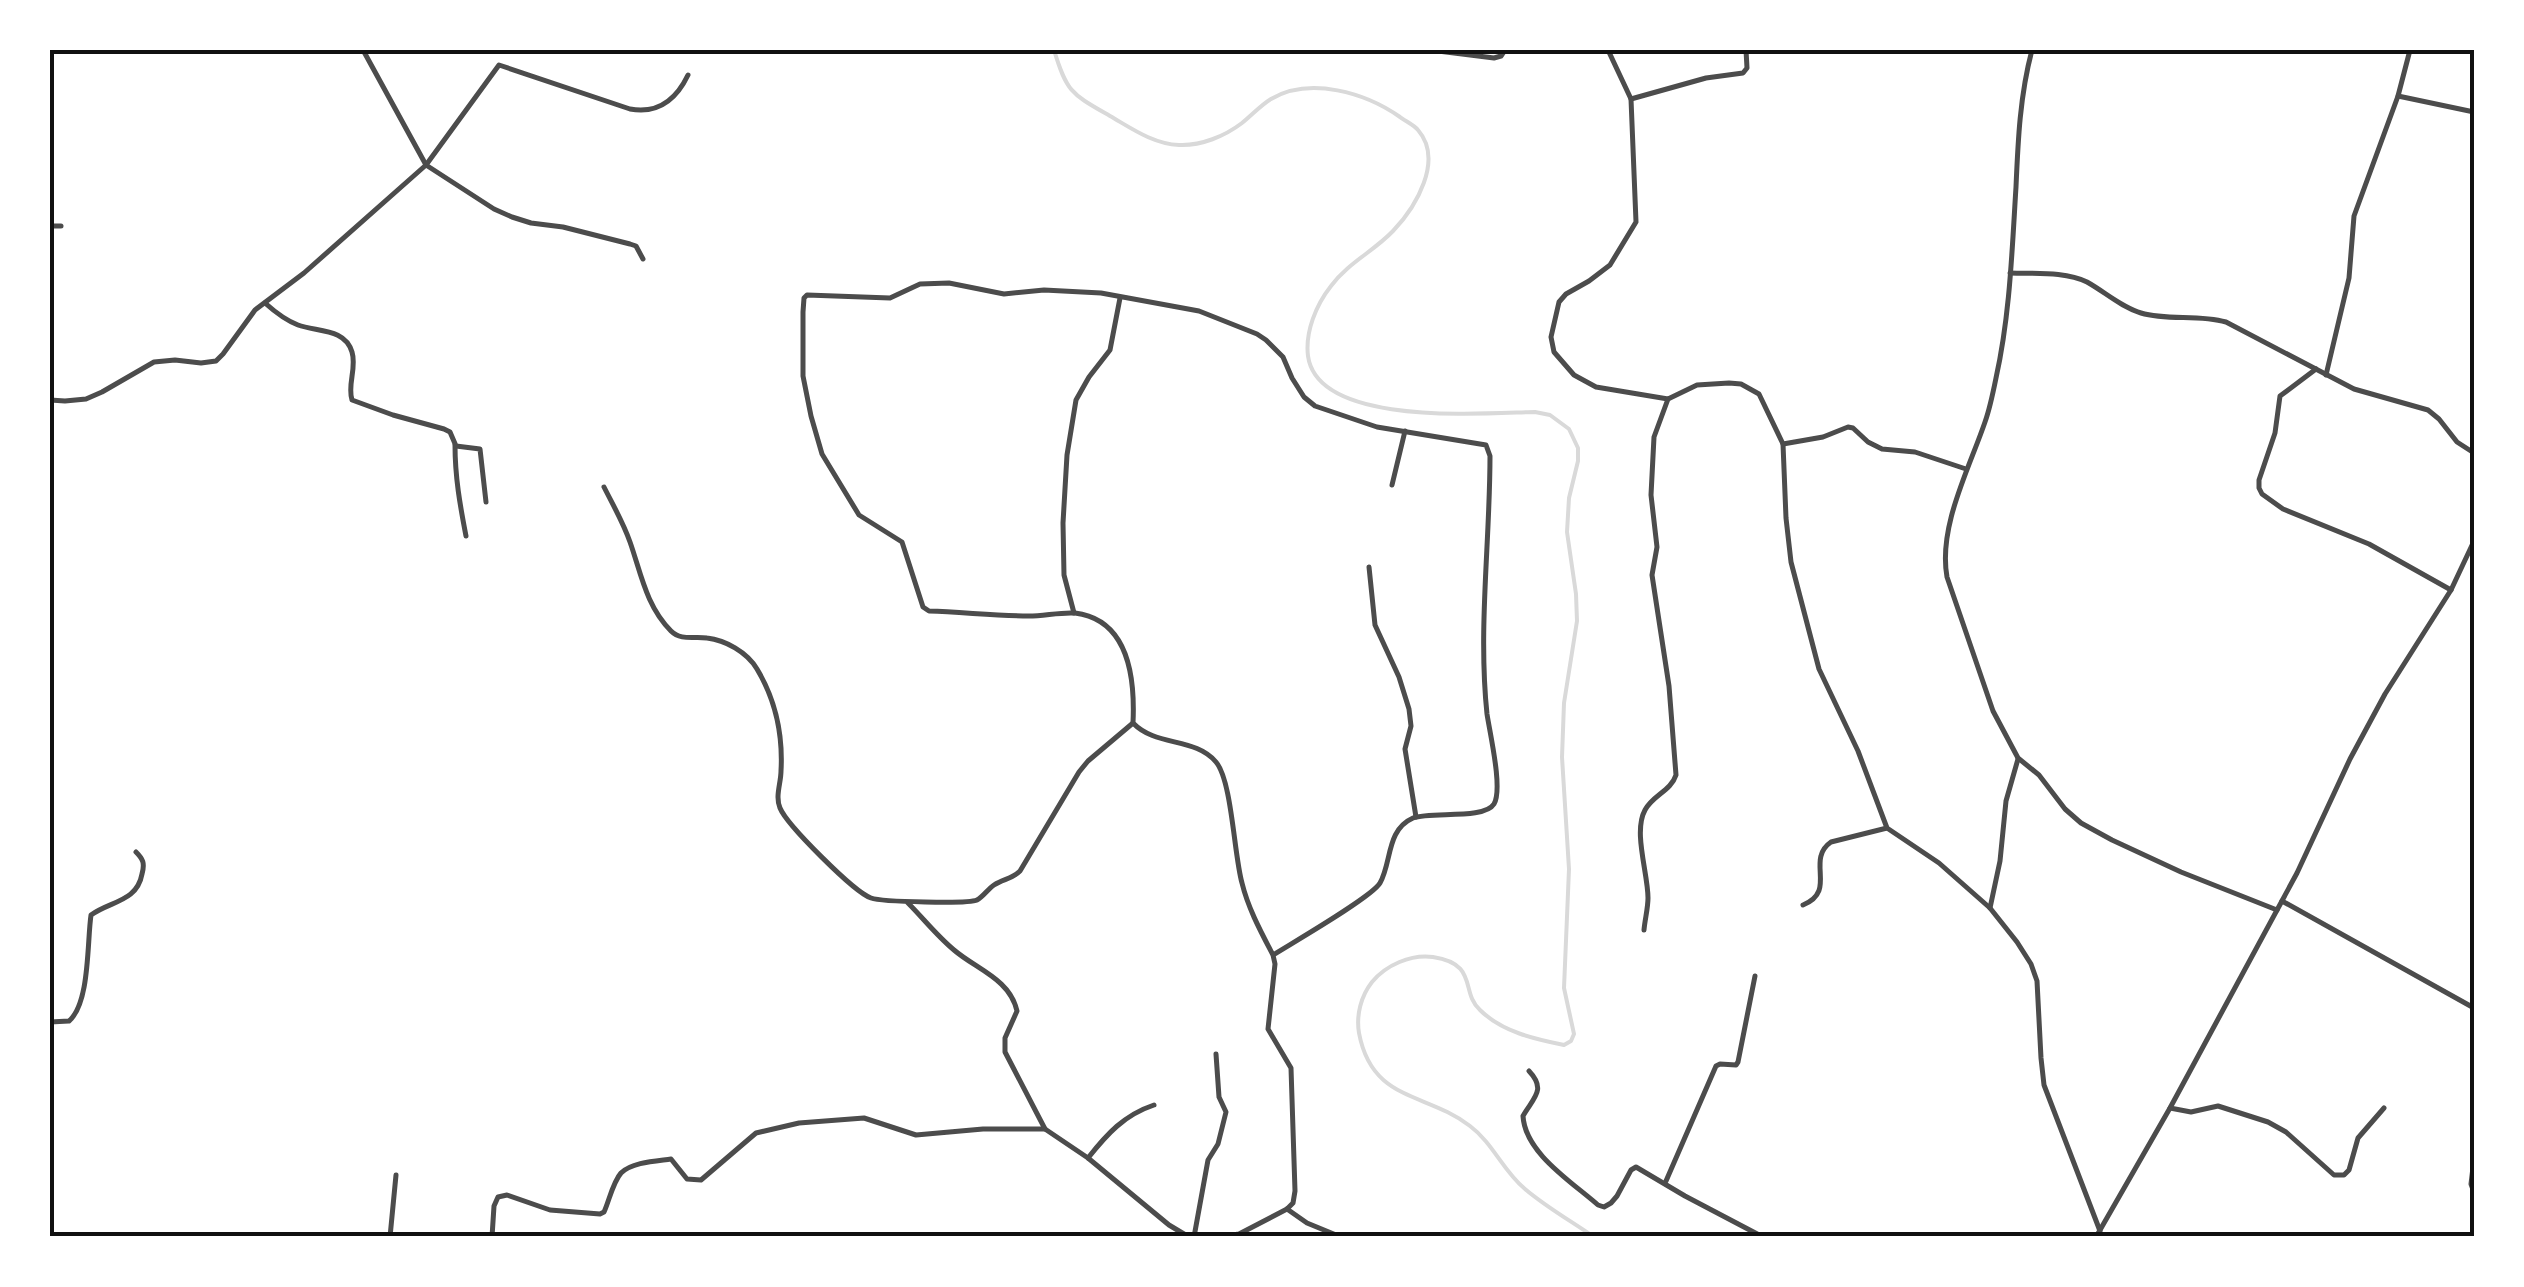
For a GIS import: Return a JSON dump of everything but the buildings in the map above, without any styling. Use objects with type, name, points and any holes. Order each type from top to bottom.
[{"type":"street","points":[[363,50],[426,164],[494,209],[531,224],[582,231],[636,246],[643,259]]},
{"type":"street","points":[[1430,50],[1494,58],[1504,50]]},
{"type":"street","points":[[1608,50],[1630,100],[1636,222],[1610,265],[1559,302],[1551,345],[1566,367],[1596,388],[1668,399],[1697,385],[1741,384],[1759,394],[1783,444],[1791,562],[1813,652],[1858,751],[1887,828],[1939,863],[1990,908],[2036,973],[2044,1085],[2098,1234]]},
{"type":"street","points":[[1630,100],[1706,78],[1742,73],[1746,68],[1746,50]]},
{"type":"street","points":[[2032,50],[2021,95],[2003,344],[1985,421],[1966,469],[1946,540],[1945,563],[1992,712],[2018,758],[2039,775],[2065,810],[2081,824],[2112,840],[2277,910]]},
{"type":"street","points":[[2326,376],[2349,278],[2354,216],[2398,96],[2410,50]]},
{"type":"street","points":[[50,400],[86,399],[154,362],[216,360],[250,315],[304,273],[426,164],[499,64],[642,111],[660,107],[674,98],[688,75]]},
{"type":"street","points":[[2398,96],[2474,112]]},
{"type":"street","points":[[50,226],[62,226]]},
{"type":"street","points":[[2010,273],[2070,276],[2135,311],[2226,322],[2354,389],[2428,410],[2457,442],[2474,453]]},
{"type":"street","points":[[1220,1237],[1239,1234],[1288,1209],[1295,1191],[1292,1072],[1268,1029],[1273,955],[1242,885],[1223,772],[1199,749],[1146,735],[1133,723],[1132,676],[1124,647],[1106,625],[1074,613],[1030,616],[929,611],[923,607],[902,542],[858,515],[822,454],[804,376],[807,295],[890,298],[920,284],[949,283],[1004,294],[1084,292],[1199,311],[1266,340],[1283,357],[1298,388],[1314,406],[1360,423],[1485,444],[1490,456],[1486,685],[1496,771],[1494,805],[1486,811],[1416,817],[1401,826],[1378,887],[1273,955]]},
{"type":"street","points":[[1074,613],[1064,575],[1066,455],[1076,400],[1110,350],[1120,298]]},
{"type":"street","points":[[265,302],[293,323],[328,331],[344,340],[353,353],[352,400],[450,432],[466,536]]},
{"type":"street","points":[[2316,369],[2280,396],[2275,433],[2259,480],[2262,494],[2283,509],[2369,544],[2450,590]]},
{"type":"street","points":[[1644,930],[1648,898],[1642,818],[1648,805],[1670,786],[1676,774],[1670,686],[1652,576],[1657,547],[1651,495],[1654,437],[1668,399]]},
{"type":"street","points":[[1783,444],[1804,442],[1848,427],[1882,449],[1916,452],[1966,469]]},
{"type":"street","points":[[1392,485],[1405,431]]},
{"type":"street","points":[[455,445],[480,449],[486,502]]},
{"type":"street","points":[[604,487],[624,525],[645,591],[671,632],[680,637],[708,638],[742,653],[754,663],[770,690],[780,741],[782,772],[778,798],[782,812],[814,850],[872,899],[976,901],[994,884],[1015,876],[1078,772],[1133,723]]},
{"type":"street","points":[[2098,1234],[2282,901],[2385,694],[2450,590],[2474,540]]},
{"type":"street","points":[[1369,567],[1374,625],[1410,709],[1405,749],[1416,817]]},
{"type":"street","points":[[1990,908],[2006,801],[2018,758]]},
{"type":"street","points":[[1803,905],[1820,891],[1820,858],[1825,846],[1887,828]]},
{"type":"street","points":[[50,1022],[69,1020],[78,1012],[91,916],[128,897],[139,886],[144,868],[136,852]]},
{"type":"street","points":[[2282,901],[2474,1008]]},
{"type":"street","points":[[908,902],[952,948],[1002,984],[1012,997],[1017,1010],[1004,1042],[1005,1052],[1046,1129],[1169,1225],[1191,1237],[1208,1160],[1218,1144],[1226,1112],[1219,1097],[1216,1054]]},
{"type":"street","points":[[1666,1182],[1716,1066],[1738,1062],[1755,976]]},
{"type":"street","points":[[1529,1071],[1538,1088],[1523,1116],[1528,1138],[1541,1155],[1598,1205],[1611,1204],[1636,1166],[1763,1237]]},
{"type":"street","points":[[1088,1158],[1116,1126],[1154,1105]]},
{"type":"street","points":[[2170,1108],[2192,1112],[2218,1106],[2268,1122],[2286,1132],[2334,1175],[2344,1175],[2349,1170],[2358,1138],[2384,1108]]},
{"type":"street","points":[[492,1237],[498,1197],[507,1195],[550,1210],[600,1214],[618,1178],[627,1169],[670,1160],[688,1179],[700,1180],[756,1133],[776,1127],[864,1118],[916,1135],[1046,1129]]},
{"type":"street","points":[[2474,1159],[2474,1192]]},
{"type":"street","points":[[390,1237],[396,1175]]},
{"type":"street","points":[[1288,1209],[1306,1223],[1341,1237]]},
{"type":"waterway","points":[[1054,50],[1067,84],[1079,97],[1143,135],[1169,144],[1196,144],[1220,136],[1271,99],[1303,89],[1355,95],[1414,126],[1428,155],[1424,183],[1402,221],[1338,278],[1321,302],[1310,328],[1308,347],[1319,379],[1341,395],[1406,411],[1550,415],[1569,429],[1578,448],[1567,532],[1577,621],[1564,703],[1562,757],[1569,869],[1564,988],[1574,1034],[1564,1045],[1498,1024],[1474,1003],[1463,972],[1433,957],[1400,962],[1378,976],[1362,1000],[1358,1026],[1366,1055],[1388,1084],[1470,1126],[1525,1189],[1594,1237]]}]
